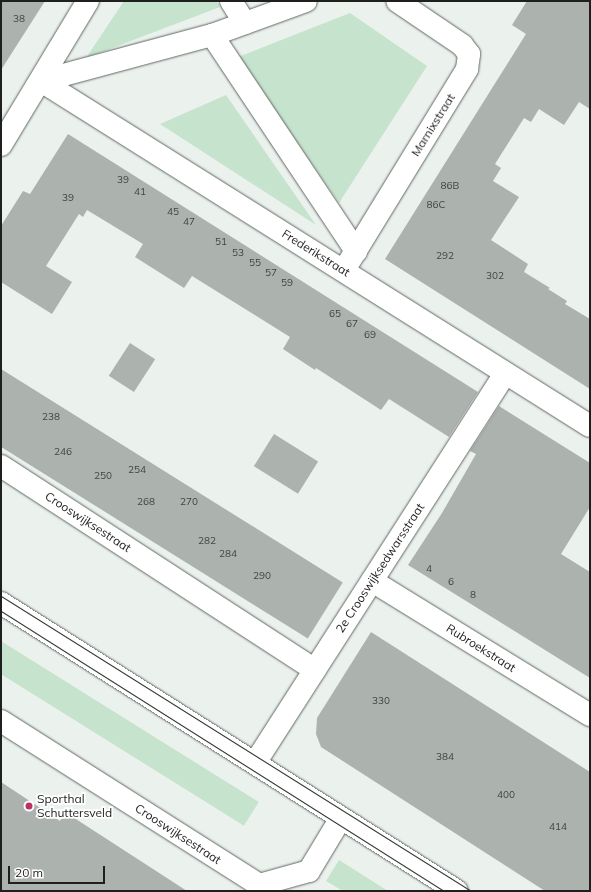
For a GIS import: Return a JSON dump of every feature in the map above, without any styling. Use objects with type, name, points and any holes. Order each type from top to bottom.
[{"type":"street","points":[[1,145],[88,1]]},
{"type":"street","points":[[231,1],[245,23]]},
{"type":"street","points":[[41,80],[212,35],[306,1]]},
{"type":"street","name":"Marnixstraat","points":[[344,270],[467,69],[469,54],[462,46],[397,1]]},
{"type":"street","points":[[212,35],[356,251]]},
{"type":"street","name":"Frederikstraat","points":[[41,80],[344,270],[505,374],[590,426]]},
{"type":"street","name":"2e Crooswijksedwarsstraat","points":[[255,763],[505,374]]},
{"type":"street","name":"Crooswijksestraat","points":[[1,466],[315,670]]},
{"type":"street","name":"Rubroekstraat","points":[[372,581],[590,715]]},
{"type":"street","points":[[1,603],[457,891]]},
{"type":"street","name":"Crooswijksestraat","points":[[1,721],[259,885],[309,871],[341,818]]},
{"type":"green space","points":[[124,1],[216,1],[220,7],[86,58]]},
{"type":"green space","points":[[350,13],[427,66],[339,203],[238,57]]},
{"type":"green space","points":[[226,95],[316,225],[160,124]]},
{"type":"green space","points":[[1,641],[259,802],[244,826],[1,674]]},
{"type":"green space","points":[[339,860],[388,891],[343,891],[326,881]]},
{"type":"building","points":[[1,1],[45,1],[1,70]]},
{"type":"building","points":[[527,1],[590,1],[590,109],[579,102],[564,125],[539,109],[531,122],[524,118],[495,164],[501,168],[493,181],[519,197],[491,240],[528,264],[524,272],[550,288],[548,289],[567,301],[565,304],[590,319],[590,389],[385,259],[526,34],[512,25]]},
{"type":"building","points":[[68,134],[478,392],[449,437],[389,399],[381,410],[316,368],[315,370],[283,349],[290,337],[192,276],[184,288],[135,257],[143,244],[87,210],[83,217],[79,214],[46,266],[72,282],[52,314],[1,282],[1,226],[23,191],[30,194]]},
{"type":"building","points":[[130,343],[155,359],[134,392],[109,376]]},
{"type":"building","points":[[1,369],[343,583],[308,639],[1,447]]},
{"type":"building","points":[[499,406],[590,463],[590,507],[561,554],[590,572],[590,678],[408,565],[442,513],[476,454],[470,451]]},
{"type":"building","points":[[274,434],[318,462],[298,494],[254,466]]},
{"type":"building","points":[[371,632],[590,772],[590,891],[545,891],[321,747],[316,734],[317,718]]},
{"type":"building","points":[[1,782],[60,821],[65,812],[187,891],[1,891]]},
{"type":"tram line","points":[[1,596],[471,891]]},
{"type":"tram line","points":[[1,611],[444,891]]},
{"type":"place","name":"Sporthal Schuttersveld","points":[[29,806]]}]
